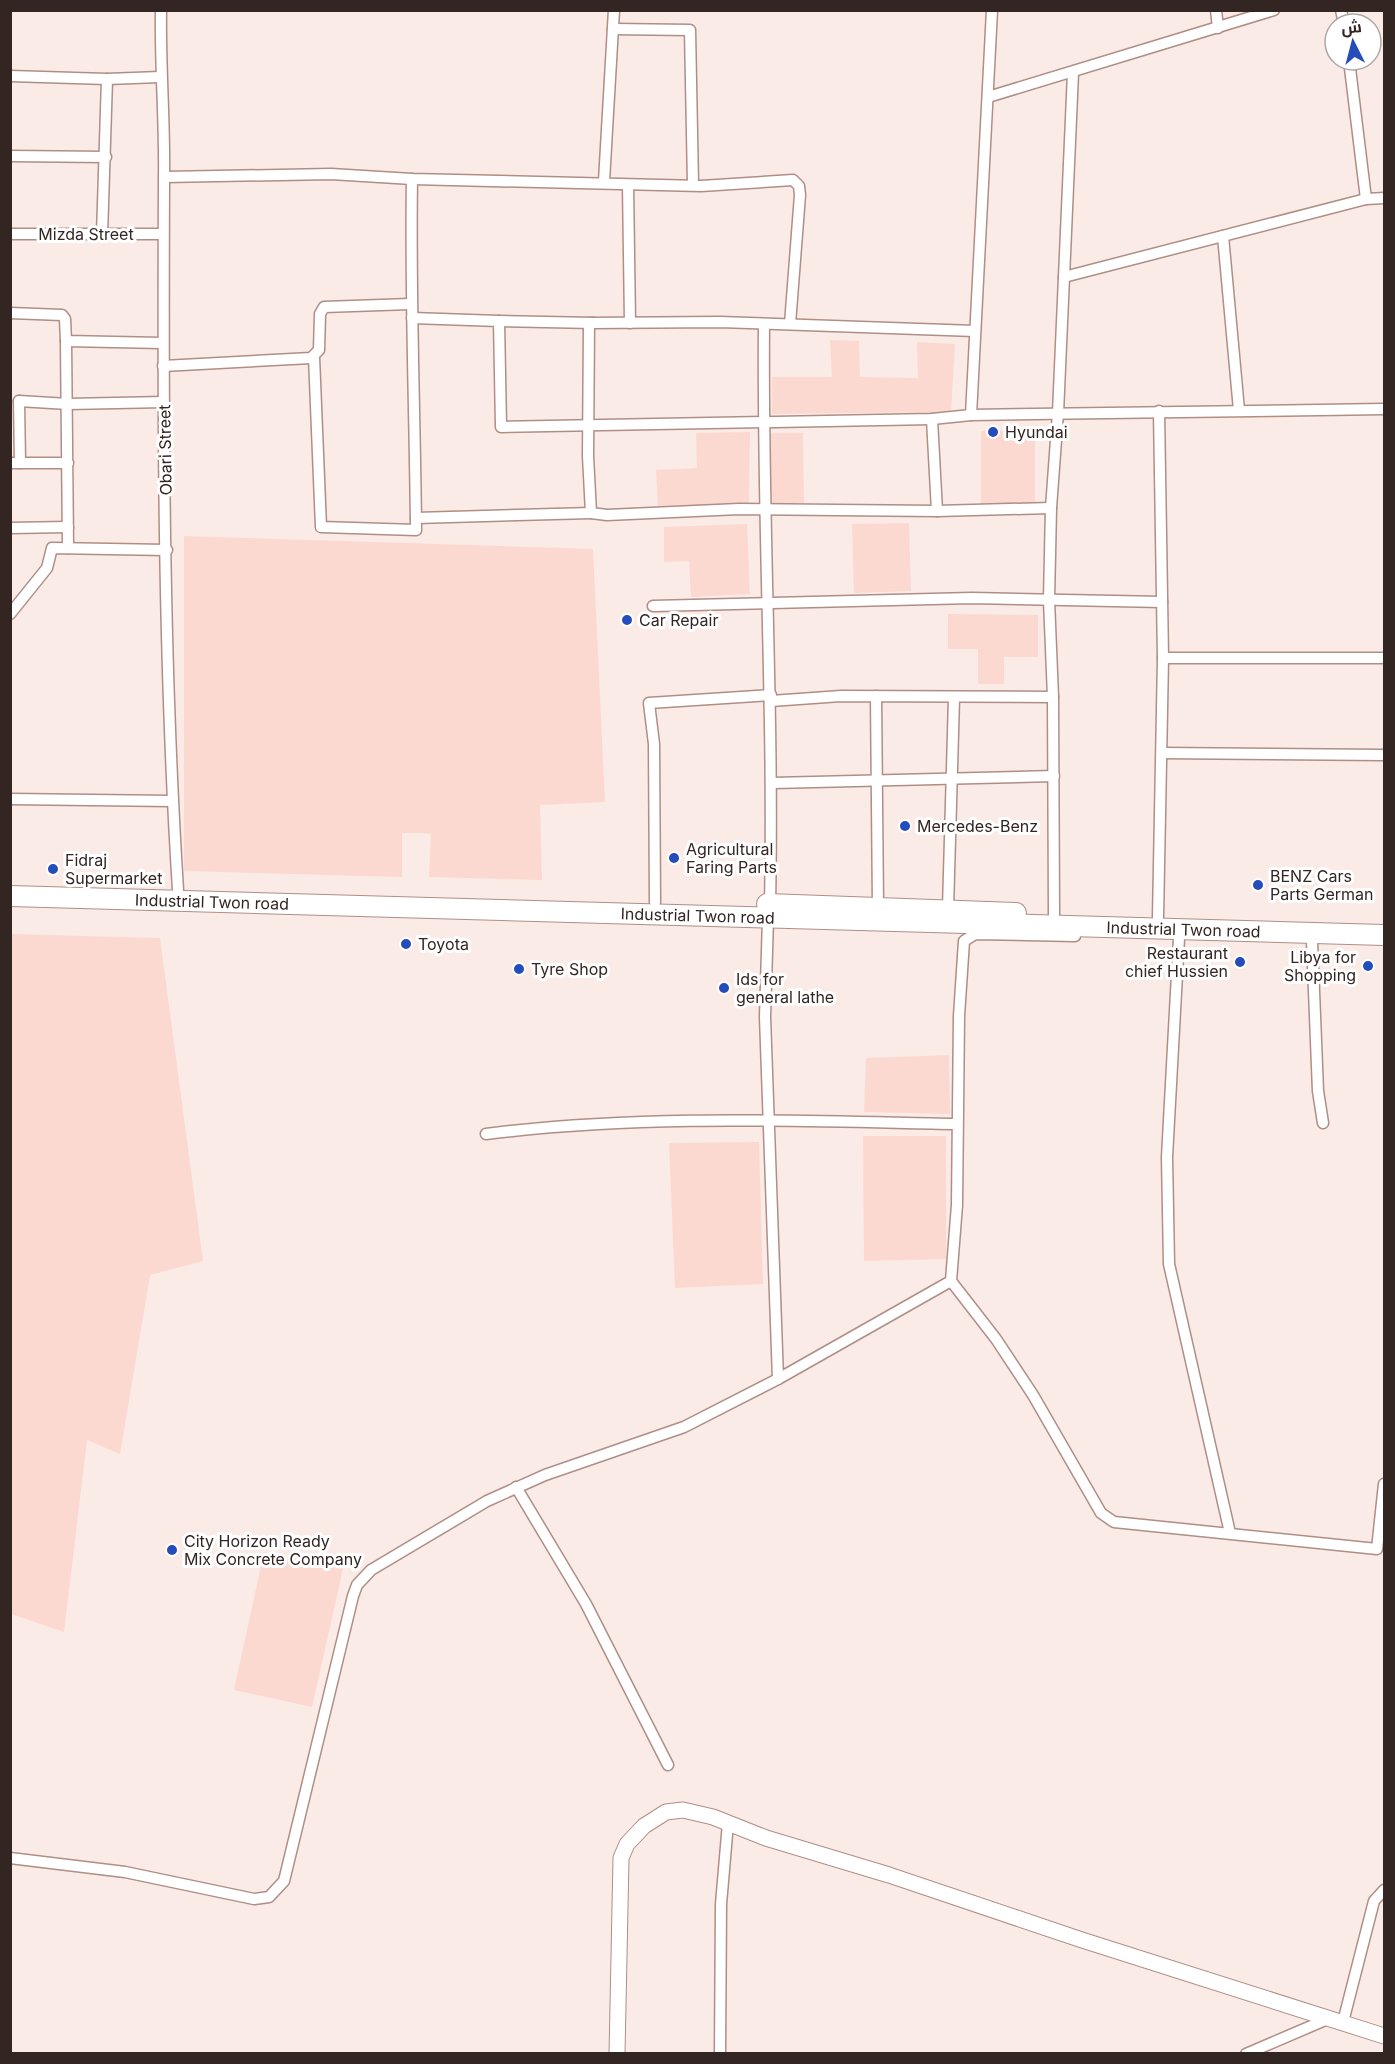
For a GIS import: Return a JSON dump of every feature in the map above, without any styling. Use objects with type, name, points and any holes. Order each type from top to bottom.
[{"type":"highway","points":[[10,885],[655,902],[769,911],[948,909],[1054,915],[1384,923]]},
{"type":"highway","name":"Industrial Twon road","points":[[10,896],[769,911],[963,924],[1384,935]]},
{"type":"street","name":"Obari Street","points":[[161,10],[160,77],[165,177],[162,234],[162,343],[172,801],[178,890]]},
{"type":"street","points":[[604,181],[614,10]]},
{"type":"street","points":[[971,415],[992,10]]},
{"type":"street","points":[[1216,10],[1218,28]]},
{"type":"street","points":[[988,97],[1274,10]]},
{"type":"street","points":[[613,29],[690,30],[693,185]]},
{"type":"street","points":[[1350,72],[1366,199]]},
{"type":"street","points":[[1054,915],[1053,697],[1049,600],[1051,508],[1058,412],[1073,73]]},
{"type":"street","points":[[10,76],[107,80],[160,77]]},
{"type":"street","points":[[102,235],[107,80]]},
{"type":"street","points":[[10,156],[106,157]]},
{"type":"street","points":[[165,177],[332,174],[412,179],[604,181],[628,185],[693,185],[793,180],[799,186],[800,195],[790,324]]},
{"type":"street","points":[[410,304],[324,307],[320,314],[319,350],[314,357],[321,527],[416,530],[415,366],[410,304],[412,179]]},
{"type":"street","points":[[628,185],[630,323]]},
{"type":"street","points":[[1064,277],[1366,199],[1384,198]]},
{"type":"street","name":"Mizda Street","points":[[10,234],[162,234]]},
{"type":"street","points":[[1223,236],[1239,410]]},
{"type":"street","points":[[10,313],[62,315],[65,320],[68,404],[68,548]]},
{"type":"street","points":[[412,318],[595,323]]},
{"type":"street","points":[[499,321],[501,427],[763,420],[932,419],[971,415],[1058,412],[1384,409]]},
{"type":"street","points":[[591,513],[588,424],[589,323],[720,322],[975,331]]},
{"type":"street","points":[[764,325],[766,604],[773,783],[765,1017],[778,1379]]},
{"type":"street","points":[[66,341],[162,343]]},
{"type":"street","points":[[163,366],[314,357]]},
{"type":"street","points":[[68,463],[15,463],[15,399],[68,404],[164,402]]},
{"type":"street","points":[[1158,918],[1163,658],[1159,411]]},
{"type":"street","points":[[932,419],[937,511]]},
{"type":"street","points":[[416,518],[766,510],[937,511],[1051,508]]},
{"type":"street","points":[[10,528],[68,527]]},
{"type":"street","points":[[10,614],[47,568],[52,548],[167,550]]},
{"type":"street","points":[[653,606],[972,598],[1162,602]]},
{"type":"street","points":[[1163,658],[1384,658]]},
{"type":"street","points":[[655,902],[654,744],[649,703],[876,696],[1053,697]]},
{"type":"street","points":[[876,696],[878,908]]},
{"type":"street","points":[[948,909],[954,698]]},
{"type":"street","points":[[1162,753],[1384,755]]},
{"type":"street","points":[[773,783],[1054,776]]},
{"type":"street","points":[[10,799],[172,801]]},
{"type":"street","points":[[963,924],[957,1205],[951,1281],[996,1339],[1033,1395],[1083,1485],[1106,1518],[1114,1522],[1377,1549],[1384,1484]]},
{"type":"street","points":[[962,945],[966,938],[975,934],[1384,942]]},
{"type":"street","points":[[1179,938],[1167,1157],[1169,1264],[1230,1533]]},
{"type":"street","points":[[1312,941],[1318,1091],[1323,1123]]},
{"type":"street","points":[[486,1134],[547,1126],[769,1120],[957,1124]]},
{"type":"street","points":[[10,1858],[125,1872],[254,1899],[275,1893],[284,1881],[357,1585],[371,1570],[453,1520],[516,1487],[684,1427],[778,1379],[951,1281]]},
{"type":"street","points":[[516,1487],[586,1604],[668,1765]]},
{"type":"street","points":[[618,2054],[620,1874],[623,1851],[644,1826],[675,1810],[683,1809],[766,1838],[889,1875],[1082,1940],[1384,2036]]},
{"type":"street","points":[[720,2054],[722,1904],[728,1823]]},
{"type":"street","points":[[1336,2020],[1374,1901],[1384,1890]]},
{"type":"street","points":[[1246,2054],[1336,2020]]},
{"type":"shaded area","points":[[830,340],[859,341],[860,377],[918,378],[917,342],[955,344],[951,412],[772,414],[772,377],[832,377]]},
{"type":"shaded area","points":[[1035,429],[1035,503],[981,504],[981,431]]},
{"type":"shaded area","points":[[750,432],[749,504],[658,506],[656,470],[697,468],[696,433]]},
{"type":"shaded area","points":[[770,433],[803,433],[804,503],[771,504]]},
{"type":"shaded area","points":[[909,523],[911,591],[854,593],[852,524]]},
{"type":"shaded area","points":[[747,524],[750,594],[691,597],[689,561],[664,562],[664,527]]},
{"type":"shaded area","points":[[184,536],[593,549],[605,802],[540,805],[542,880],[429,877],[431,834],[422,833],[402,833],[402,877],[184,871]]},
{"type":"shaded area","points":[[948,614],[1038,615],[1038,657],[1004,657],[1004,684],[978,684],[978,649],[948,649]]},
{"type":"shaded area","points":[[11,934],[160,938],[203,1261],[150,1275],[120,1454],[87,1440],[64,1632],[11,1614]]},
{"type":"shaded area","points":[[949,1055],[950,1114],[864,1112],[866,1058]]},
{"type":"shaded area","points":[[863,1136],[946,1136],[946,1259],[864,1261]]},
{"type":"shaded area","points":[[759,1142],[763,1284],[675,1288],[669,1143]]},
{"type":"shaded area","points":[[264,1552],[343,1569],[312,1707],[234,1690]]},
{"type":"place","name":"Hyundai","points":[[993,432]]},
{"type":"place","name":"Car Repair","points":[[627,620]]},
{"type":"place","name":"Mercedes-Benz","points":[[905,826]]},
{"type":"place","name":"Agricultural Faring Parts","points":[[674,858]]},
{"type":"place","name":"Fidraj Supermarket","points":[[53,869]]},
{"type":"place","name":"BENZ Cars Parts German","points":[[1258,885]]},
{"type":"place","name":"Toyota","points":[[406,944]]},
{"type":"place","name":"Restaurant chief Hussien","points":[[1240,962]]},
{"type":"place","name":"Libya for Shopping","points":[[1368,966]]},
{"type":"place","name":"Tyre Shop","points":[[519,969]]},
{"type":"place","name":"Ids for general lathe","points":[[724,988]]},
{"type":"place","name":"City Horizon Ready Mix Concrete Company","points":[[172,1550]]}]
